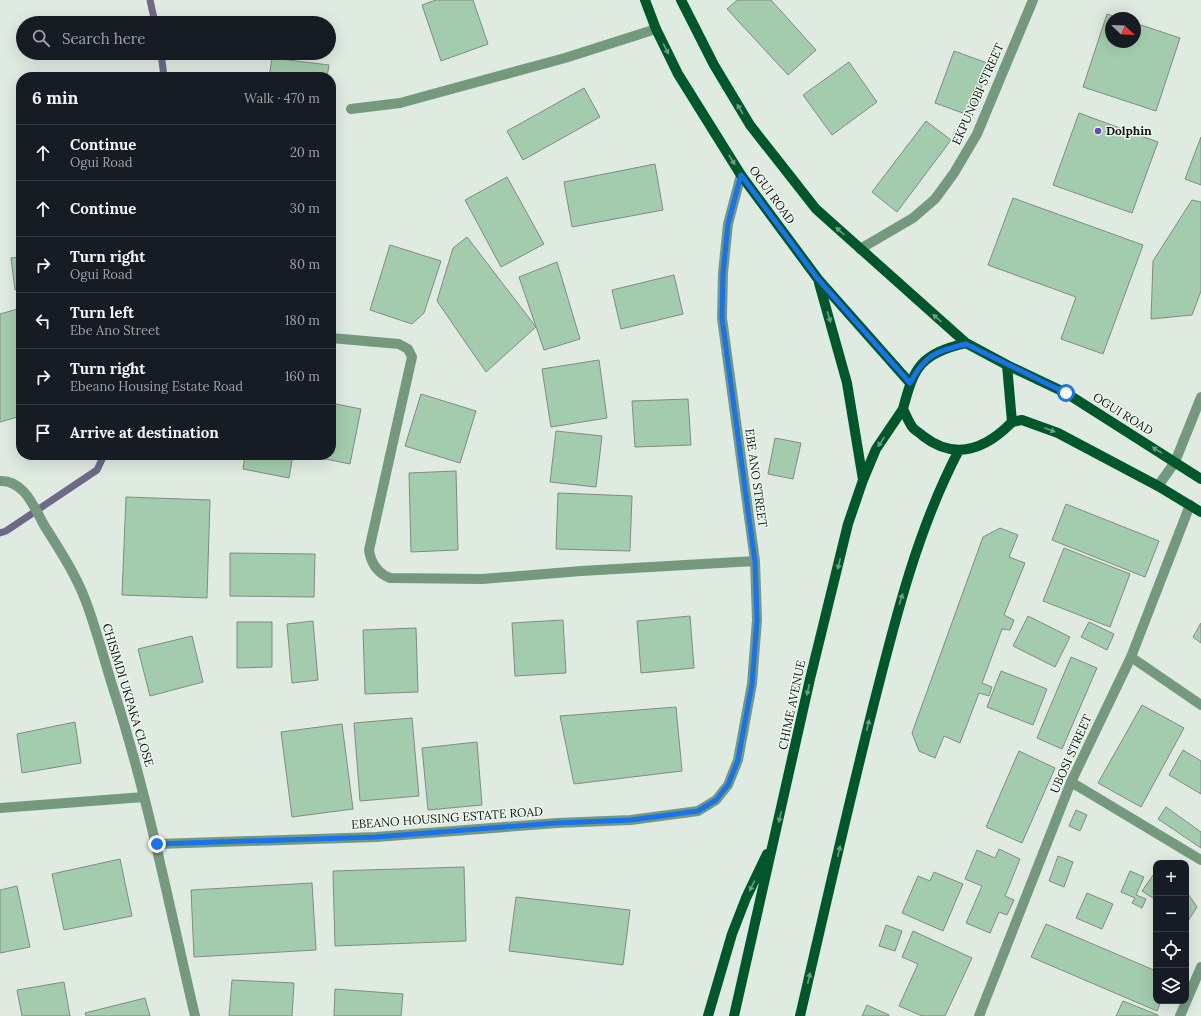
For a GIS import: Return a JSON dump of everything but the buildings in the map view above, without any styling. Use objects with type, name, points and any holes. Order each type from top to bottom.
[{"type":"main road","name":"OGUI ROAD","points":[[645,0],[656,29],[678,74],[741,175],[818,279],[910,383]]},
{"type":"main road","name":"OGUI ROAD","points":[[681,0],[714,65],[750,125],[816,210],[966,344]]},
{"type":"main road","points":[[818,279],[847,383],[863,480]]},
{"type":"main road","points":[[1012,422],[1007,365],[966,344],[934,353],[919,366],[910,383],[903,409],[913,428],[932,443],[945,449],[959,450],[975,448],[1002,433],[1012,422],[1022,420],[1058,433],[1158,486],[1201,512]]},
{"type":"main road","name":"OGUI ROAD","points":[[1007,365],[1066,393],[1201,479]]},
{"type":"main road","name":"CHIME AVENUE","points":[[734,1016],[810,680],[848,524],[863,480],[876,449],[903,409]]},
{"type":"main road","points":[[800,1016],[896,614],[929,515],[945,477],[959,450]]},
{"type":"main road","points":[[708,1016],[740,912],[775,838]]},
{"type":"street","name":"EKPUNOBI STREET","points":[[860,249],[913,218],[935,199],[954,173],[977,134],[1033,0]]},
{"type":"street","points":[[351,108],[400,103],[565,58],[656,29]]},
{"type":"street","name":"EBE ANO STREET","points":[[728,785],[738,760],[752,684],[757,620],[755,562],[722,318],[723,273],[728,224],[741,175]]},
{"type":"street","points":[[336,338],[399,344],[408,348],[412,357],[404,400],[369,550],[371,560],[383,576],[390,578],[482,579],[581,571],[755,562]]},
{"type":"street","points":[[1158,486],[1175,462],[1201,397]]},
{"type":"street","name":"CHISIMDI UKPAKA CLOSE","points":[[0,481],[14,484],[25,491],[63,555],[84,598],[133,749],[157,844],[166,893],[195,1016]]},
{"type":"street","name":"UBOSI STREET","points":[[979,1016],[1072,782],[1130,657],[1190,505]]},
{"type":"street","points":[[1130,657],[1201,705]]},
{"type":"street","points":[[1072,782],[1201,860]]},
{"type":"street","name":"EBEANO HOUSING ESTATE ROAD","points":[[157,844],[376,837],[556,823],[631,820],[698,811],[716,800],[728,785]]},
{"type":"street","points":[[0,808],[144,797]]},
{"type":"street","points":[[1180,1016],[1201,967]]},
{"type":"waterway","points":[[150,0],[153,16]]},
{"type":"waterway","points":[[162,60],[163,72]]},
{"type":"waterway","points":[[0,533],[6,531],[97,470],[102,460]]},
{"type":"place","name":"Dolphin","points":[[1098,131]]},
{"type":"route","points":[[157,844],[376,837],[556,823],[631,820],[698,811],[716,800],[728,785],[738,760],[746,724],[752,684],[757,620],[755,562],[722,318],[723,273],[728,224],[741,175],[818,279],[910,383],[919,366],[934,353],[966,344],[1066,393]]}]
